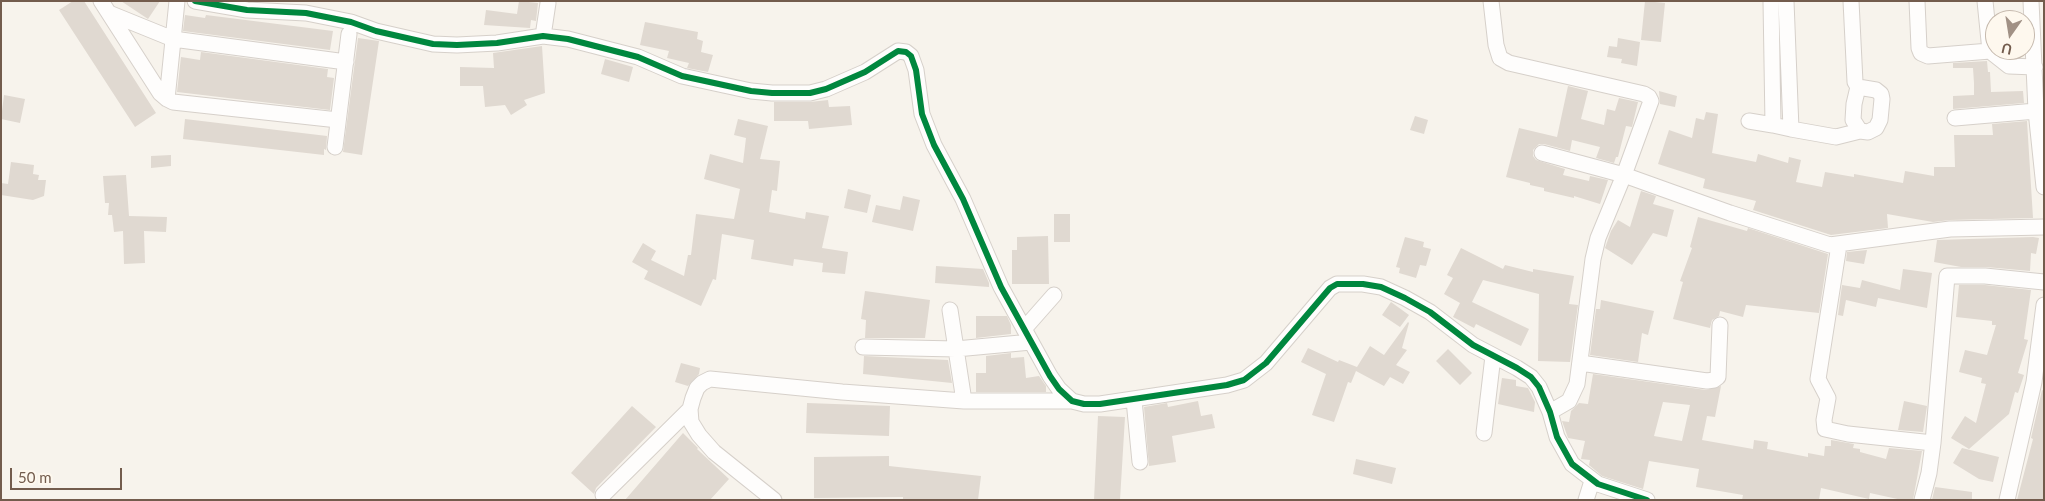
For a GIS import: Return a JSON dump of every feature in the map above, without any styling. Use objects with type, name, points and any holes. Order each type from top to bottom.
[{"type":"street","points":[[167,99],[177,1]]},
{"type":"street","points":[[194,1],[247,10],[306,13],[351,22],[376,31],[433,44],[497,43],[543,36],[568,39],[638,57],[668,71],[704,82],[752,91],[810,93],[826,90],[865,72],[898,51],[906,52],[911,56],[916,70],[922,114],[934,145],[963,199],[1000,287],[1059,389],[1072,401]]},
{"type":"street","points":[[1491,1],[1495,38],[1500,58],[1509,63],[1644,94],[1649,97],[1651,102],[1598,238],[1593,259],[1578,384],[1569,401],[1550,412]]},
{"type":"street","points":[[1771,1],[1773,125]]},
{"type":"street","points":[[1786,1],[1791,129]]},
{"type":"street","points":[[1851,1],[1854,74],[1858,88],[1854,104],[1854,120],[1860,131]]},
{"type":"street","points":[[1916,1],[1919,48],[1921,53],[1928,56],[1985,51]]},
{"type":"street","points":[[2031,1],[2038,23],[2034,68],[2036,111],[2043,162],[2044,187]]},
{"type":"street","points":[[543,36],[548,3]]},
{"type":"street","points":[[105,7],[173,39],[346,62]]},
{"type":"street","points":[[105,7],[167,99],[173,102],[338,120]]},
{"type":"street","points":[[335,147],[350,34]]},
{"type":"street","points":[[2001,60],[2009,66],[2034,68]]},
{"type":"street","points":[[1749,121],[1836,137],[1860,131],[1868,132],[1876,128],[1880,120],[1881,94],[1876,90],[1858,88]]},
{"type":"street","points":[[1955,118],[2036,111]]},
{"type":"street","points":[[1542,153],[1624,175],[1820,243],[1839,245],[1950,228],[2044,227]]},
{"type":"street","points":[[1839,245],[1819,374],[1819,384],[1828,398],[1824,420],[1825,429],[1848,434],[1932,443]]},
{"type":"street","points":[[1922,500],[1929,473],[1947,276],[1985,276],[2044,282]]},
{"type":"street","points":[[774,500],[714,452],[691,422],[690,410],[693,398],[697,388],[702,383],[710,379],[964,402],[1072,401],[1084,404],[1100,404],[1134,400],[1227,385],[1252,375],[1266,363],[1330,288],[1337,284],[1352,282],[1381,287],[1405,298],[1430,312],[1473,345],[1531,377],[1540,387],[1557,437],[1572,464],[1592,481],[1608,489],[1647,500]]},
{"type":"street","points":[[863,347],[956,349],[1028,336],[1054,295]]},
{"type":"street","points":[[2007,500],[2039,382],[2044,305]]},
{"type":"street","points":[[950,310],[964,402]]},
{"type":"street","points":[[1580,363],[1707,381],[1714,380],[1718,377],[1720,325]]},
{"type":"street","points":[[1484,434],[1493,356]]},
{"type":"street","points":[[1134,400],[1140,462]]},
{"type":"street","points":[[603,495],[690,410]]},
{"type":"street","points":[[1586,500],[1592,481]]},
{"type":"building","points":[[73,1],[84,1],[156,113],[135,127],[59,10]]},
{"type":"building","points":[[121,1],[160,1],[148,19]]},
{"type":"building","points":[[519,1],[538,3],[536,21],[531,20],[530,28],[484,25],[486,10],[517,14]]},
{"type":"building","points":[[1645,1],[1665,3],[1661,42],[1641,40]]},
{"type":"building","points":[[185,15],[205,18],[206,15],[333,31],[330,50],[183,31]]},
{"type":"building","points":[[645,22],[698,32],[697,39],[703,41],[701,52],[713,55],[708,72],[687,68],[689,63],[667,58],[669,51],[640,45]]},
{"type":"building","points":[[358,38],[379,41],[362,155],[343,152]]},
{"type":"building","points":[[1618,38],[1640,42],[1637,66],[1621,63],[1622,59],[1607,57],[1609,46],[1617,47]]},
{"type":"building","points":[[542,46],[545,93],[524,100],[527,105],[511,115],[505,105],[485,107],[483,86],[460,86],[460,67],[494,68],[493,53]]},
{"type":"building","points":[[201,52],[328,69],[327,77],[334,78],[330,110],[177,92],[181,57],[200,60]]},
{"type":"building","points":[[605,59],[633,67],[629,82],[601,74]]},
{"type":"building","points":[[1987,61],[1988,72],[1990,72],[1991,92],[2023,91],[2024,103],[1953,109],[1953,96],[1974,95],[1974,83],[1973,68],[1953,68],[1953,63]]},
{"type":"building","points":[[1568,86],[1588,91],[1581,119],[1604,125],[1607,109],[1615,111],[1619,98],[1638,102],[1632,127],[1626,126],[1618,157],[1616,157],[1614,163],[1596,158],[1600,147],[1572,140],[1570,151],[1544,144],[1539,144],[1533,150],[1533,156],[1536,160],[1565,169],[1563,175],[1589,181],[1590,176],[1608,180],[1600,204],[1574,196],[1574,198],[1544,191],[1544,188],[1506,177],[1519,128],[1557,137]]},
{"type":"building","points":[[1659,91],[1677,96],[1675,107],[1660,104]]},
{"type":"building","points":[[4,95],[25,99],[20,123],[1,119]]},
{"type":"building","points":[[828,100],[829,107],[850,106],[852,125],[809,129],[808,121],[774,121],[774,102]]},
{"type":"building","points":[[1706,112],[1718,114],[1712,153],[1756,162],[1758,154],[1788,163],[1789,157],[1801,160],[1796,182],[1822,187],[1825,172],[1854,177],[1854,174],[1903,183],[1905,171],[1934,176],[1934,167],[1955,167],[1954,135],[1993,135],[1992,124],[2027,121],[2033,218],[1933,222],[1887,214],[1888,228],[1831,235],[1753,210],[1756,201],[1703,188],[1705,179],[1658,164],[1669,130],[1692,138],[1696,118],[1704,120]]},
{"type":"building","points":[[1415,116],[1428,120],[1424,134],[1410,130]]},
{"type":"building","points":[[185,119],[327,136],[326,150],[324,149],[324,155],[183,139]]},
{"type":"building","points":[[738,119],[768,126],[760,159],[780,161],[777,191],[772,190],[769,212],[805,219],[806,212],[829,216],[822,248],[848,252],[845,274],[822,272],[823,263],[794,259],[793,266],[751,259],[754,240],[722,234],[716,280],[713,279],[701,306],[644,279],[648,271],[632,262],[643,243],[656,251],[651,260],[684,276],[688,255],[691,255],[696,214],[734,219],[740,189],[704,179],[710,154],[743,163],[746,138],[734,135]]},
{"type":"building","points":[[171,155],[171,166],[151,168],[151,156]]},
{"type":"building","points":[[11,162],[34,165],[33,174],[39,175],[38,180],[46,180],[44,196],[33,200],[1,195],[1,183],[8,184]]},
{"type":"building","points":[[126,175],[129,216],[167,217],[166,232],[144,231],[145,263],[124,264],[123,231],[114,232],[112,215],[108,215],[109,203],[105,203],[103,176]]},
{"type":"building","points":[[848,189],[871,195],[867,213],[844,208]]},
{"type":"building","points":[[1641,191],[1656,196],[1653,204],[1674,210],[1667,237],[1653,233],[1632,265],[1605,248],[1611,231],[1618,220],[1630,227]]},
{"type":"building","points":[[903,196],[920,200],[913,231],[872,222],[876,205],[900,210]]},
{"type":"building","points":[[1054,214],[1070,214],[1070,242],[1054,242]]},
{"type":"building","points":[[1698,217],[1747,231],[1748,228],[1828,254],[1819,313],[1746,305],[1743,317],[1720,311],[1719,316],[1712,320],[1710,328],[1673,319],[1683,282],[1680,281],[1692,248],[1690,247]]},
{"type":"building","points":[[1048,236],[1049,284],[1012,284],[1012,250],[1017,250],[1017,237]]},
{"type":"building","points":[[1405,237],[1424,242],[1423,247],[1431,249],[1426,266],[1420,265],[1416,278],[1399,273],[1400,268],[1396,267]]},
{"type":"building","points":[[2039,238],[2036,254],[2031,253],[2030,271],[1961,267],[1934,262],[1937,240]]},
{"type":"building","points":[[1461,248],[1503,269],[1505,265],[1533,272],[1533,269],[1574,276],[1569,304],[1578,305],[1570,362],[1538,361],[1539,294],[1483,280],[1472,302],[1529,329],[1521,346],[1476,324],[1474,328],[1453,317],[1460,303],[1444,294],[1453,278],[1447,275]]},
{"type":"building","points":[[1867,250],[1864,264],[1846,261],[1847,252]]},
{"type":"building","points":[[936,266],[983,269],[989,287],[935,283]]},
{"type":"building","points":[[1903,269],[1932,273],[1927,308],[1878,298],[1876,307],[1846,300],[1843,316],[1838,315],[1842,285],[1860,288],[1862,280],[1900,290]]},
{"type":"building","points":[[1959,285],[1985,285],[2031,290],[2024,339],[2028,340],[2018,373],[2024,375],[2018,393],[2015,392],[2009,414],[1969,449],[1951,438],[1965,416],[1976,423],[1986,384],[1981,383],[1982,378],[1959,372],[1965,350],[1987,355],[1996,325],[1992,325],[1992,321],[1956,317]]},
{"type":"building","points":[[865,291],[930,300],[925,338],[865,338],[866,320],[861,319]]},
{"type":"building","points":[[1601,300],[1654,311],[1648,335],[1642,333],[1638,362],[1590,355],[1596,309],[1600,309]]},
{"type":"building","points":[[1391,302],[1409,315],[1400,327],[1382,315]]},
{"type":"building","points":[[976,316],[1007,316],[1011,325],[1011,334],[976,338]]},
{"type":"building","points":[[1408,322],[1402,348],[1407,350],[1396,365],[1410,372],[1403,384],[1390,377],[1384,386],[1356,371],[1351,383],[1348,382],[1334,422],[1312,415],[1326,374],[1301,362],[1308,348],[1338,362],[1339,360],[1357,367],[1370,346],[1384,355]]},
{"type":"building","points":[[1448,349],[1472,373],[1460,385],[1436,361]]},
{"type":"building","points":[[1011,353],[1011,358],[1024,357],[1026,378],[1039,376],[1046,386],[1046,392],[976,392],[976,373],[986,373],[986,356]]},
{"type":"building","points":[[864,356],[948,360],[952,383],[863,374]]},
{"type":"building","points":[[681,363],[700,368],[699,374],[688,386],[675,382]]},
{"type":"building","points":[[1593,374],[1706,390],[1721,386],[1715,417],[1707,416],[1702,440],[1753,449],[1754,440],[1768,442],[1767,449],[1808,457],[1808,453],[1824,456],[1825,446],[1831,446],[1831,440],[1854,444],[1853,448],[1860,449],[1860,452],[1886,459],[1889,448],[1922,451],[1913,500],[1902,500],[1870,493],[1869,499],[1821,488],[1819,500],[1742,500],[1743,495],[1696,487],[1699,469],[1649,461],[1643,489],[1602,476],[1589,465],[1590,460],[1581,459],[1585,441],[1568,438],[1562,421],[1569,422],[1571,411],[1579,403],[1588,404]],"holes":[[[1663,402],[1690,405],[1682,441],[1654,436]]]},
{"type":"building","points":[[1502,378],[1516,380],[1516,386],[1528,388],[1535,402],[1534,412],[1498,404]]},
{"type":"building","points":[[2042,390],[2044,391],[2044,500],[2017,500],[2033,439],[2031,438]]},
{"type":"building","points":[[1198,401],[1201,416],[1212,414],[1215,428],[1172,436],[1176,462],[1149,466],[1144,407],[1167,403],[1168,407]]},
{"type":"building","points":[[1904,401],[1927,406],[1923,432],[1898,430]]},
{"type":"building","points":[[807,403],[890,406],[889,436],[806,433]]},
{"type":"building","points":[[632,406],[656,427],[596,488],[594,494],[571,473]]},
{"type":"building","points":[[1098,416],[1125,417],[1120,500],[1094,500]]},
{"type":"building","points":[[683,433],[729,479],[710,500],[625,500]]},
{"type":"building","points":[[1962,448],[1999,457],[1993,482],[1979,479],[1953,463]]},
{"type":"building","points":[[889,456],[889,466],[981,476],[978,500],[903,500],[903,497],[814,498],[814,457]]},
{"type":"building","points":[[1356,459],[1396,468],[1392,484],[1353,474]]},
{"type":"building","points":[[1935,487],[1972,492],[1972,500],[1932,500]]},
{"type":"cycle path","points":[[195,1],[247,10],[306,13],[351,22],[376,31],[433,44],[497,43],[543,36],[568,39],[638,57],[682,76],[751,91],[772,93],[810,93],[826,89],[865,72],[898,51],[906,52],[911,56],[916,70],[922,114],[934,145],[963,199],[1001,287],[1050,376],[1059,389],[1072,401],[1084,404],[1100,404],[1227,385],[1244,380],[1266,363],[1330,288],[1337,284],[1363,284],[1381,287],[1430,312],[1473,345],[1531,377],[1539,387],[1550,412],[1557,437],[1572,464],[1598,484],[1647,500]]}]
